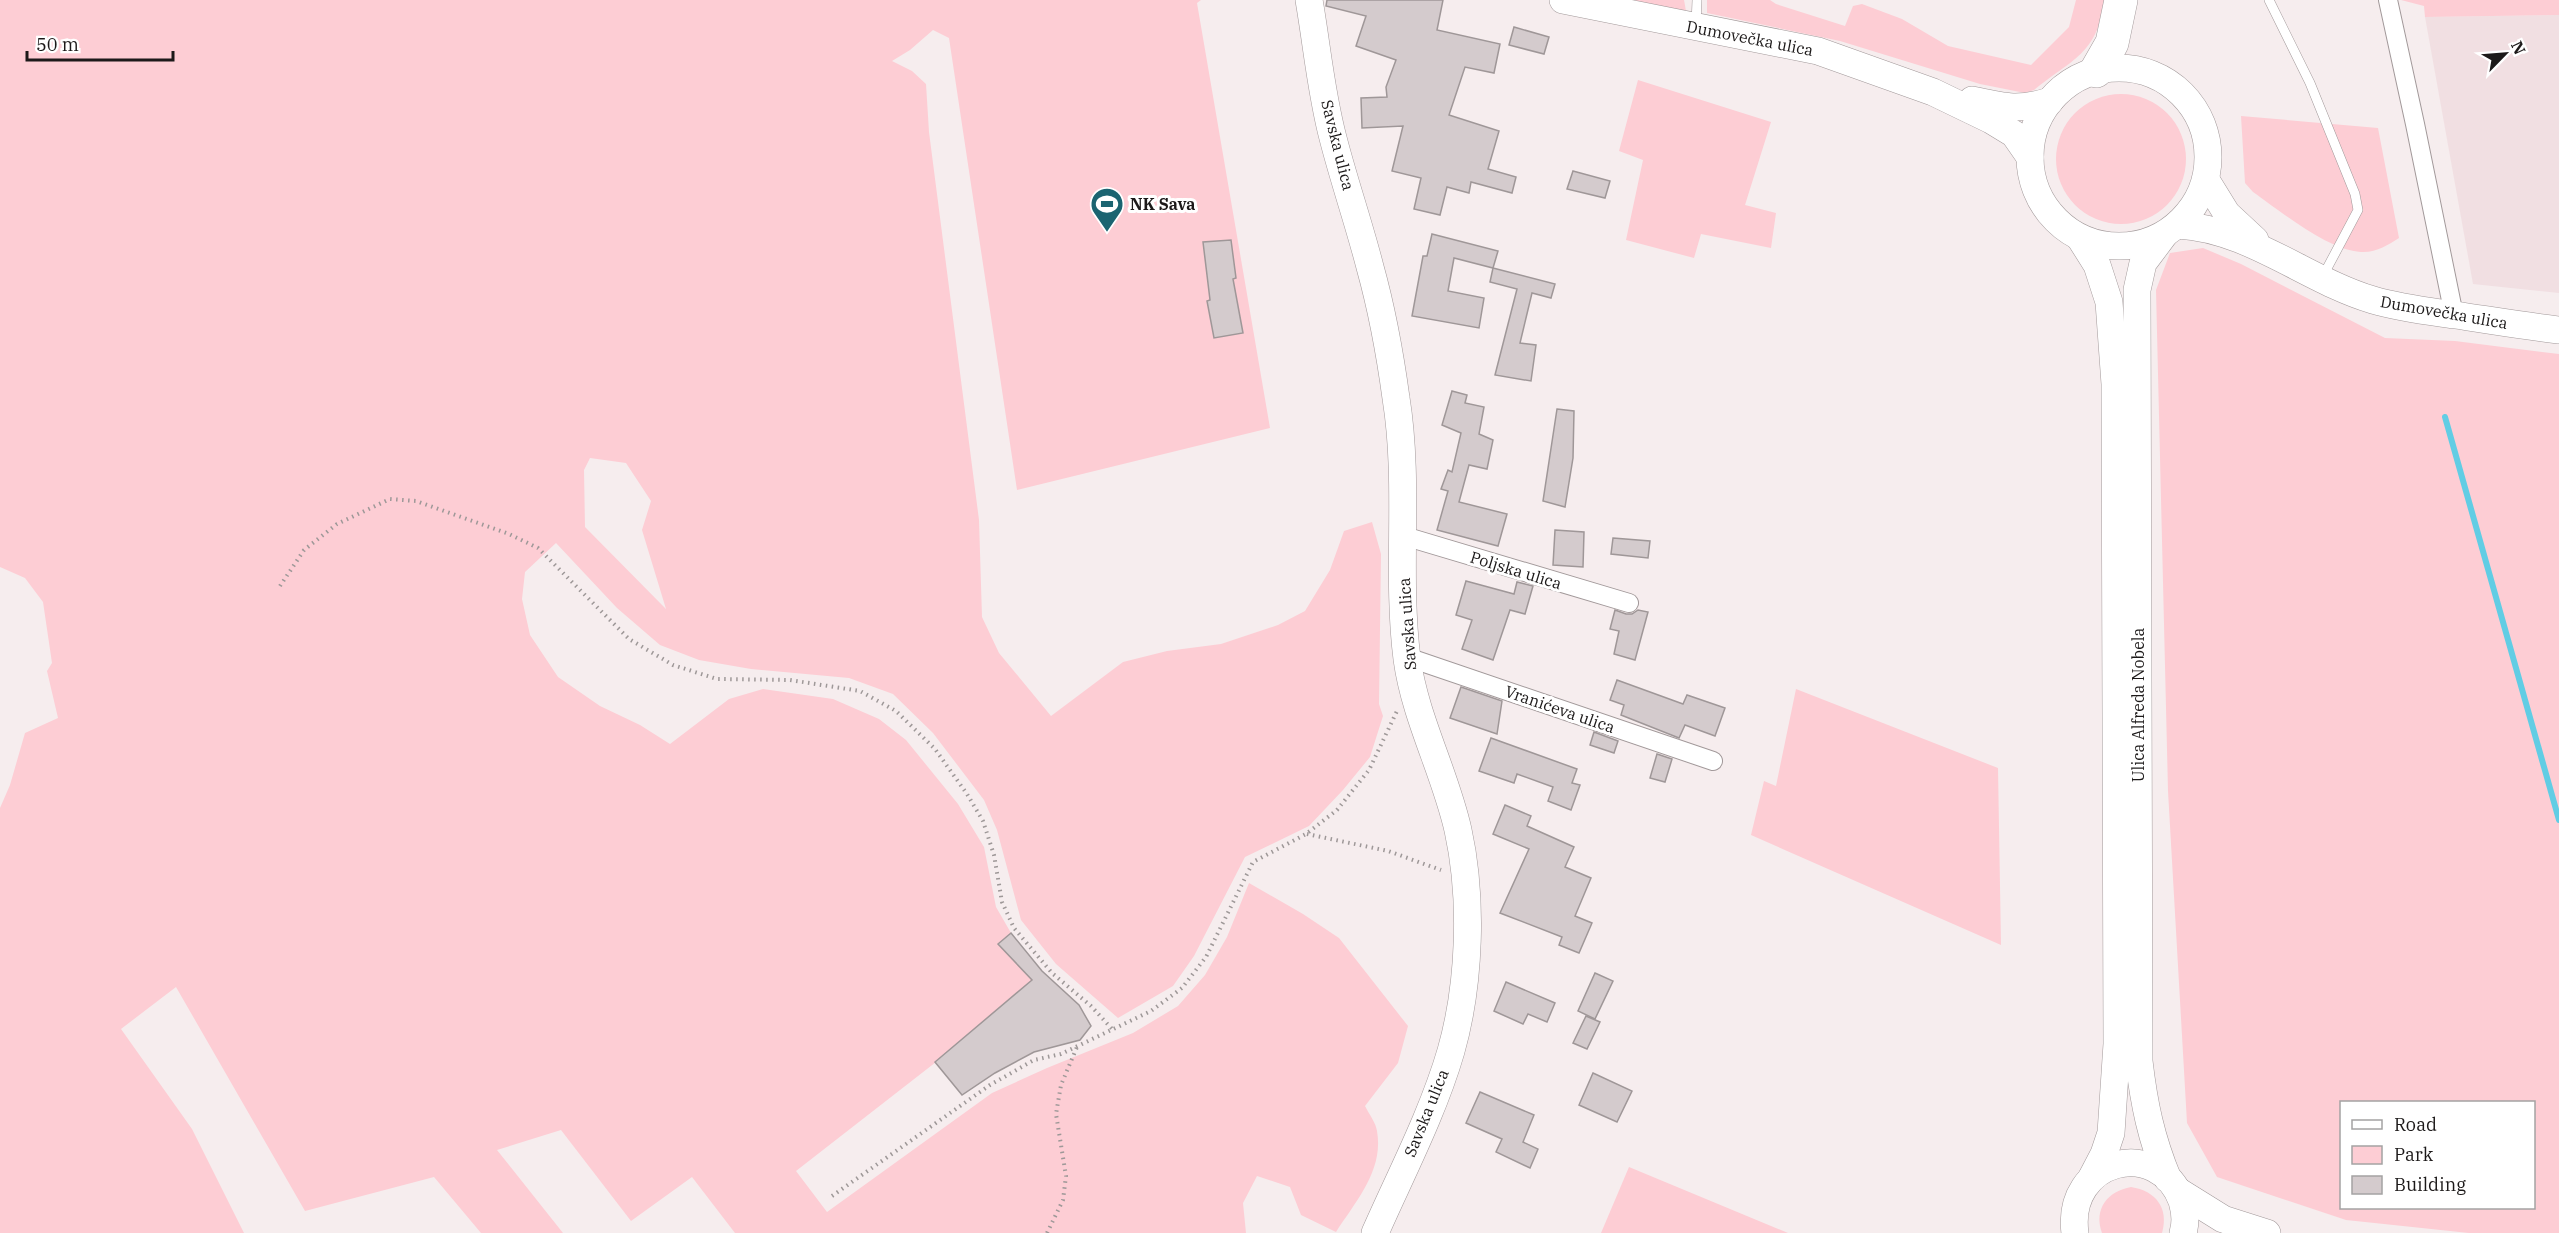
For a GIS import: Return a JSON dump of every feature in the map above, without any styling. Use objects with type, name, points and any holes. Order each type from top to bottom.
[{"type":"highway","points":[[2096,71],[2112,43],[2121,0]]},
{"type":"street","name":"Savska ulica","points":[[1309,0],[1332,135],[1371,269],[1397,400],[1402,450],[1409,668],[1451,799],[1459,833],[1465,879],[1466,929],[1462,995],[1451,1052],[1441,1082],[1375,1233]]},
{"type":"street","name":"Dumovečka ulica","points":[[1563,0],[1818,51],[1933,92],[1991,120],[2013,134],[2030,157]]},
{"type":"street","points":[[2388,0],[2454,315]]},
{"type":"street","points":[[2122,68],[2148,73],[2172,85],[2191,104],[2203,127],[2209,153],[2206,180],[2195,205],[2171,230],[2136,245],[2108,246],[2080,238],[2060,224],[2043,204],[2034,181],[2030,157],[2039,118],[2050,101],[2071,82],[2096,71],[2122,68]]},
{"type":"street","name":"Dumovečka ulica","points":[[1933,92],[2007,108],[2027,108],[2050,101]]},
{"type":"street","name":"Dumovečka ulica","points":[[2206,180],[2228,214],[2267,252]]},
{"type":"street","name":"Dumovečka ulica","points":[[2171,230],[2214,230],[2267,252],[2321,280],[2374,300],[2410,309],[2559,330]]},
{"type":"street","name":"Ulica Alfreda Nobela","points":[[2171,230],[2143,263],[2137,290],[2139,1061],[2144,1108],[2154,1146],[2185,1209],[2183,1233]]},
{"type":"street","name":"Ulica Alfreda Nobela","points":[[2075,1233],[2073,1219],[2075,1203],[2104,1154],[2111,1134],[2117,1044],[2115,384],[2109,302],[2097,265],[2080,238]]},
{"type":"street","name":"Poljska ulica","points":[[1404,536],[1629,603]]},
{"type":"street","name":"Vranićeva ulica","points":[[1409,668],[1713,761]]},
{"type":"street","points":[[2092,1177],[2106,1168],[2122,1164],[2139,1164],[2154,1169],[2173,1185],[2223,1219],[2267,1233]]},
{"type":"lane","points":[[1696,28],[1697,0]]},
{"type":"lane","points":[[2269,0],[2310,83],[2355,194],[2358,210],[2321,280]]},
{"type":"path","points":[[280,586],[304,550],[337,524],[390,498],[416,501],[509,534],[538,548],[629,639],[673,665],[717,679],[790,680],[860,691],[896,711],[935,749],[983,821],[994,855],[1002,902],[1014,928],[1052,973],[1091,1006],[1113,1030]]},
{"type":"path","points":[[832,1196],[990,1085],[1034,1060],[1061,1054],[1151,1011],[1182,988],[1206,957],[1253,862],[1306,834],[1337,810],[1369,771],[1409,668]]},
{"type":"path","points":[[1306,834],[1388,851],[1465,879]]},
{"type":"path","points":[[1047,1233],[1063,1200],[1066,1176],[1056,1114],[1061,1085],[1077,1047]]},
{"type":"shaded area","points":[[2559,15],[2559,293],[2473,284],[2425,17]]},
{"type":"green space","points":[[0,0],[1201,0],[1197,3],[1270,428],[1017,490],[949,38],[933,30],[910,50],[892,61],[912,71],[926,84],[929,132],[979,520],[982,617],[999,653],[1051,716],[1123,662],[1167,651],[1221,644],[1278,625],[1305,611],[1330,570],[1344,531],[1372,522],[1381,554],[1379,704],[1383,716],[1370,757],[1309,826],[1245,857],[1194,956],[1173,986],[1118,1018],[1056,964],[1021,920],[997,830],[984,800],[933,733],[893,694],[849,678],[751,669],[699,660],[660,645],[617,608],[556,543],[525,572],[522,599],[530,635],[558,677],[600,706],[640,725],[670,744],[729,699],[763,689],[833,699],[879,719],[906,740],[958,804],[984,847],[996,907],[1011,933],[999,945],[1032,980],[954,1048],[796,1171],[827,1212],[992,1093],[1133,1033],[1178,1006],[1205,975],[1227,937],[1249,883],[1339,938],[1408,1026],[1398,1063],[1365,1106],[1377,1131],[1378,1145],[1376,1159],[1367,1184],[1336,1232],[1301,1215],[1290,1187],[1257,1176],[1243,1203],[1246,1233],[735,1233],[692,1177],[631,1221],[561,1130],[497,1150],[563,1233],[481,1233],[434,1177],[305,1211],[176,987],[121,1029],[192,1129],[244,1233],[0,1233],[0,808],[10,785],[25,733],[58,718],[47,671],[52,663],[43,602],[25,578],[0,567]],"holes":[[[590,458],[626,463],[651,501],[642,530],[666,609],[585,527],[584,470]]]},
{"type":"green space","points":[[1624,0],[1684,0],[1686,11]]},
{"type":"green space","points":[[1707,0],[1770,0],[1776,4],[1845,26],[1853,6],[1862,4],[1902,19],[1948,46],[2031,65],[2069,27],[2076,0],[2104,0],[2096,32],[2081,54],[2034,90],[2025,93],[1980,84],[1840,41],[1707,13]]},
{"type":"green space","points":[[2401,0],[2559,0],[2559,15],[2425,17],[2424,6]]},
{"type":"green space","points":[[1638,80],[1771,122],[1745,205],[1776,213],[1771,248],[1701,234],[1694,258],[1626,240],[1643,160],[1619,151]]},
{"type":"green space","points":[[2121,94],[2146,99],[2167,113],[2181,134],[2186,159],[2181,184],[2167,205],[2146,219],[2121,224],[2096,219],[2075,205],[2061,184],[2056,159],[2061,134],[2075,113],[2096,99]]},
{"type":"green space","points":[[2241,116],[2378,128],[2399,238],[2372,251],[2348,250],[2305,229],[2253,192],[2245,183]]},
{"type":"green space","points":[[2203,248],[2241,264],[2385,338],[2455,341],[2559,354],[2559,1233],[2469,1233],[2346,1220],[2217,1177],[2187,1123],[2168,791],[2156,290],[2170,253]]},
{"type":"green space","points":[[1796,689],[1998,768],[2001,945],[1751,835],[1764,781],[1776,786]]},
{"type":"green space","points":[[1629,1167],[1788,1233],[1601,1233]]},
{"type":"green space","points":[[2131,1187],[2147,1192],[2159,1202],[2164,1216],[2162,1233],[2102,1233],[2100,1216],[2104,1202],[2116,1192]]},
{"type":"building","points":[[1327,0],[1443,0],[1437,30],[1500,44],[1494,73],[1465,67],[1449,115],[1499,131],[1488,169],[1516,177],[1512,193],[1471,182],[1469,193],[1447,187],[1440,215],[1414,209],[1421,178],[1392,171],[1403,126],[1362,128],[1361,98],[1387,97],[1386,87],[1396,60],[1356,46],[1366,16],[1326,6]]},
{"type":"building","points":[[1514,27],[1549,37],[1544,54],[1509,45]]},
{"type":"building","points":[[1573,171],[1610,181],[1605,198],[1567,189]]},
{"type":"building","points":[[1432,234],[1498,251],[1493,268],[1454,258],[1448,291],[1484,298],[1479,328],[1412,316],[1423,256],[1427,256]]},
{"type":"building","points":[[1231,240],[1236,278],[1233,279],[1243,333],[1214,338],[1207,301],[1210,300],[1203,242]]},
{"type":"building","points":[[1493,268],[1555,284],[1551,298],[1532,293],[1520,343],[1536,345],[1531,381],[1495,375],[1517,289],[1490,282]]},
{"type":"building","points":[[1452,391],[1467,395],[1465,403],[1484,407],[1479,434],[1493,440],[1487,469],[1469,465],[1459,502],[1507,514],[1498,546],[1437,530],[1448,491],[1441,489],[1448,470],[1452,472],[1461,433],[1442,425]]},
{"type":"building","points":[[1557,409],[1574,411],[1573,458],[1565,507],[1543,501]]},
{"type":"building","points":[[1555,530],[1584,532],[1583,567],[1553,565]]},
{"type":"building","points":[[1613,538],[1650,541],[1648,558],[1611,554]]},
{"type":"building","points":[[1466,581],[1514,594],[1517,582],[1533,586],[1525,614],[1510,610],[1493,660],[1462,649],[1472,620],[1456,615]]},
{"type":"building","points":[[1615,610],[1626,614],[1632,614],[1638,610],[1648,612],[1635,660],[1614,654],[1619,631],[1610,629]]},
{"type":"building","points":[[1617,680],[1683,704],[1687,695],[1725,708],[1715,736],[1685,725],[1679,738],[1621,715],[1624,705],[1610,700]]},
{"type":"building","points":[[1461,687],[1502,701],[1497,734],[1450,718]]},
{"type":"building","points":[[1594,732],[1618,741],[1614,753],[1590,745]]},
{"type":"building","points":[[1491,738],[1577,769],[1572,783],[1580,785],[1571,810],[1548,801],[1553,787],[1517,774],[1514,783],[1479,771]]},
{"type":"building","points":[[1657,754],[1672,759],[1665,782],[1650,778]]},
{"type":"building","points":[[1505,805],[1531,816],[1527,826],[1574,847],[1565,867],[1591,878],[1575,916],[1592,923],[1579,953],[1559,945],[1562,937],[1500,913],[1529,849],[1493,834]]},
{"type":"building","points":[[1011,933],[1042,971],[1079,1005],[1091,1026],[1080,1040],[1034,1052],[995,1073],[962,1095],[935,1062],[1032,980],[998,944]]},
{"type":"building","points":[[1595,973],[1613,981],[1595,1019],[1578,1011]]},
{"type":"building","points":[[1506,982],[1555,1003],[1547,1022],[1528,1014],[1523,1024],[1494,1011]]},
{"type":"building","points":[[1586,1016],[1600,1022],[1587,1049],[1573,1043]]},
{"type":"building","points":[[1593,1073],[1632,1091],[1617,1122],[1579,1105]]},
{"type":"building","points":[[1480,1092],[1534,1115],[1523,1142],[1538,1149],[1530,1168],[1496,1152],[1502,1139],[1466,1123]]},
{"type":"waterway","points":[[2445,417],[2559,820]]},
{"type":"place","name":"NK Sava","points":[[1107,233]]}]
